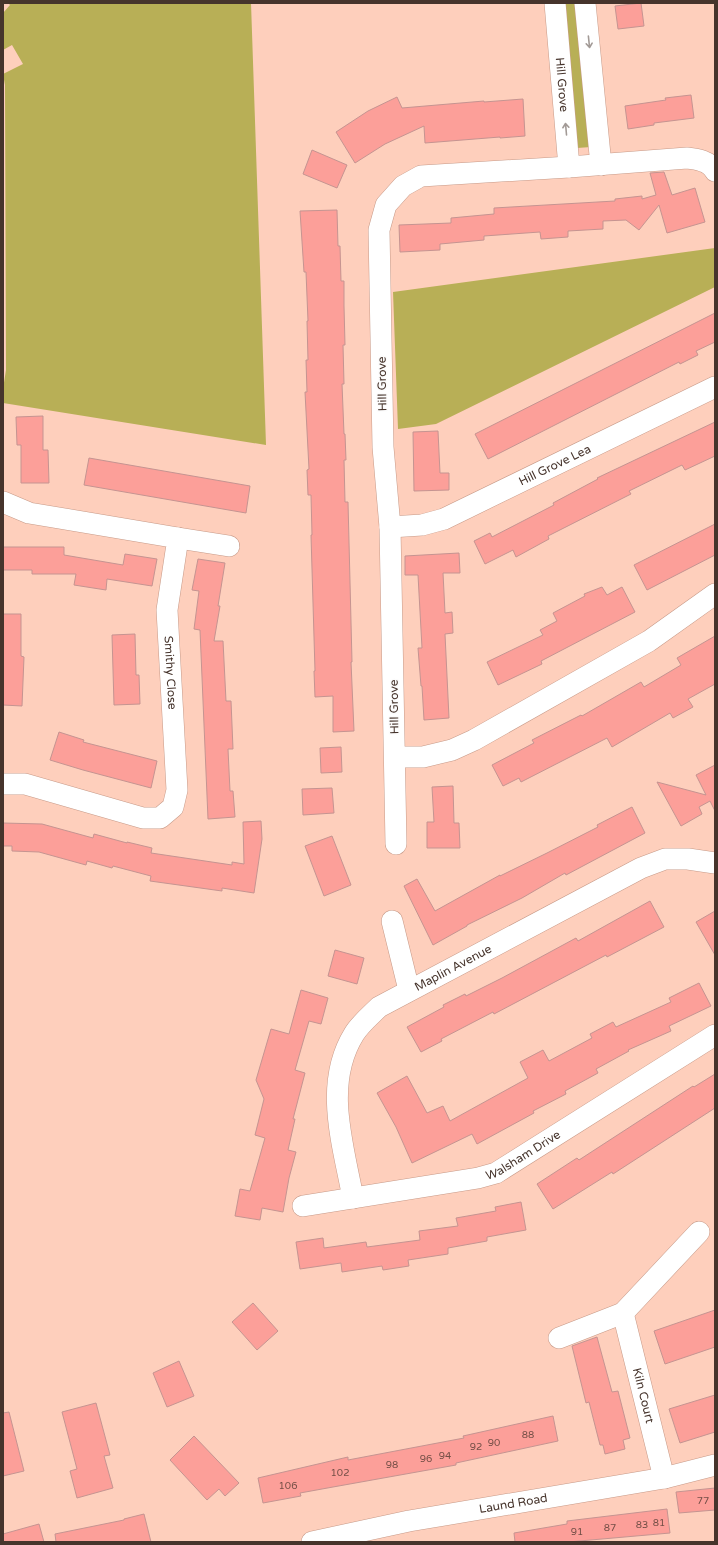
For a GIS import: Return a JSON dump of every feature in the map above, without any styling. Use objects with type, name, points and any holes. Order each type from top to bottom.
[{"type":"street","name":"Hill Grove","points":[[555,3],[569,167]]},
{"type":"street","points":[[585,3],[601,165]]},
{"type":"street","name":"Hill Grove","points":[[396,844],[390,527],[383,447],[379,230],[386,205],[403,186],[421,176],[687,158],[701,160],[715,171]]},
{"type":"street","name":"Hill Grove Lea","points":[[390,527],[422,525],[444,519],[715,387]]},
{"type":"street","points":[[3,502],[29,513],[229,546]]},
{"type":"street","name":"Smithy Close","points":[[3,784],[25,784],[143,818],[160,818],[173,807],[177,790],[167,610],[178,538]]},
{"type":"street","points":[[395,757],[423,757],[452,750],[474,740],[649,641],[715,594]]},
{"type":"street","name":"Maplin Avenue","points":[[353,1198],[337,1112],[337,1084],[343,1058],[355,1033],[379,1007],[641,868],[665,859],[688,859],[715,863]]},
{"type":"street","points":[[392,920],[409,990]]},
{"type":"street","name":"Walsham Drive","points":[[303,1206],[478,1178],[496,1173],[715,1035]]},
{"type":"street","points":[[560,1338],[623,1313],[699,1232]]},
{"type":"street","name":"Kiln Court","points":[[623,1313],[664,1478]]},
{"type":"street","name":"Laund Road","points":[[312,1542],[410,1521],[664,1478],[715,1465]]},
{"type":"shaded area","points":[[8,3],[251,3],[266,445],[3,403],[3,389],[6,370],[5,85],[3,74],[23,64],[12,45],[3,50],[3,13],[10,5]]},
{"type":"shaded area","points":[[563,3],[576,3],[591,147],[577,148]]},
{"type":"shaded area","points":[[715,248],[715,287],[436,424],[398,429],[393,292]]},
{"type":"building","points":[[641,3],[644,26],[618,29],[615,6]]},
{"type":"building","points":[[691,95],[694,118],[654,123],[654,125],[628,129],[625,106],[666,100],[665,98]]},
{"type":"building","points":[[397,97],[402,108],[523,99],[525,136],[425,143],[424,126],[385,144],[355,163],[336,132],[368,111]]},
{"type":"building","points":[[312,150],[347,165],[337,188],[303,174]]},
{"type":"building","points":[[664,172],[672,195],[695,188],[705,222],[667,233],[659,205],[639,230],[626,220],[603,221],[603,229],[568,231],[568,237],[541,239],[540,232],[484,236],[484,240],[440,244],[440,250],[400,252],[399,225],[451,223],[451,218],[494,214],[494,208],[615,201],[615,199],[642,196],[642,199],[656,195],[650,173]]},
{"type":"building","points":[[337,210],[341,281],[344,281],[345,345],[343,345],[344,384],[342,384],[346,460],[344,460],[345,502],[348,502],[354,731],[333,732],[333,696],[315,697],[311,495],[308,495],[307,470],[309,469],[305,392],[307,392],[306,360],[308,360],[308,321],[306,272],[304,272],[300,211]]},
{"type":"building","points":[[715,313],[715,342],[696,351],[698,355],[680,364],[679,362],[488,459],[475,434]]},
{"type":"building","points":[[43,416],[43,450],[48,450],[49,483],[21,483],[21,445],[17,445],[16,417]]},
{"type":"building","points":[[715,422],[715,456],[685,470],[682,465],[629,491],[631,494],[548,536],[549,539],[516,557],[513,550],[485,564],[474,541],[490,533],[492,537],[554,505],[553,503],[598,479],[597,478]]},
{"type":"building","points":[[438,431],[440,473],[449,473],[449,490],[414,491],[413,432]]},
{"type":"building","points":[[89,458],[250,486],[246,513],[84,485]]},
{"type":"building","points":[[715,524],[715,555],[647,590],[634,565]]},
{"type":"building","points":[[3,547],[64,547],[64,555],[123,565],[125,554],[157,559],[152,586],[107,579],[106,590],[74,585],[76,574],[32,574],[32,570],[3,570]]},
{"type":"building","points":[[459,553],[460,573],[443,573],[445,613],[452,612],[453,633],[445,634],[449,718],[424,720],[418,648],[422,648],[418,575],[405,575],[405,556]]},
{"type":"building","points":[[198,559],[225,563],[214,641],[223,641],[226,701],[231,701],[233,749],[228,749],[230,791],[233,791],[235,817],[208,819],[200,630],[194,629],[199,591],[192,590]]},
{"type":"building","points":[[602,587],[607,595],[622,587],[635,612],[541,661],[542,664],[498,685],[487,662],[543,635],[540,630],[557,621],[553,613],[585,596],[584,594]]},
{"type":"building","points":[[3,614],[21,614],[21,656],[24,657],[22,706],[3,705]]},
{"type":"building","points":[[135,634],[136,675],[139,675],[140,704],[114,705],[112,635]]},
{"type":"building","points":[[715,636],[715,684],[688,699],[693,707],[673,718],[670,713],[612,747],[607,738],[521,782],[519,778],[503,786],[492,765],[534,743],[532,740],[581,715],[582,716],[641,682],[644,687],[681,665],[677,658]]},
{"type":"building","points":[[59,732],[84,740],[83,742],[157,761],[151,788],[50,760]]},
{"type":"building","points":[[341,747],[342,772],[321,773],[320,748]]},
{"type":"building","points":[[715,765],[715,811],[710,801],[699,807],[702,814],[681,826],[657,782],[706,795],[696,775]]},
{"type":"building","points":[[453,786],[454,823],[459,823],[460,848],[427,848],[427,822],[434,822],[432,787]]},
{"type":"building","points":[[332,788],[334,813],[303,815],[302,789]]},
{"type":"building","points":[[632,807],[645,833],[566,875],[565,873],[522,898],[467,925],[433,945],[404,886],[417,879],[435,911],[500,875],[598,827],[597,825]]},
{"type":"building","points":[[261,821],[262,839],[254,893],[222,888],[222,891],[150,881],[151,876],[113,866],[112,868],[87,861],[86,865],[39,852],[12,851],[12,846],[3,846],[3,823],[42,824],[93,838],[94,834],[152,848],[151,853],[232,865],[232,862],[244,864],[243,822]]},
{"type":"building","points":[[332,836],[351,885],[324,896],[305,846]]},
{"type":"building","points":[[650,901],[664,927],[607,957],[606,955],[494,1014],[493,1012],[441,1039],[442,1041],[421,1052],[407,1027],[444,1007],[443,1005],[465,994],[466,996],[502,978],[576,938],[578,941]]},
{"type":"building","points":[[715,911],[715,955],[696,922]]},
{"type":"building","points":[[335,950],[364,958],[357,984],[328,976]]},
{"type":"building","points":[[699,983],[711,1006],[669,1026],[671,1031],[628,1050],[629,1051],[596,1069],[598,1073],[565,1091],[566,1094],[533,1111],[534,1113],[477,1144],[472,1134],[412,1163],[396,1127],[377,1093],[407,1076],[427,1113],[443,1106],[450,1121],[528,1078],[520,1062],[543,1050],[549,1061],[592,1038],[590,1034],[613,1022],[616,1027],[671,1002],[669,998]]},
{"type":"building","points":[[301,990],[328,998],[321,1024],[309,1021],[295,1070],[305,1073],[293,1119],[295,1119],[288,1150],[296,1152],[289,1178],[283,1212],[262,1208],[260,1220],[235,1216],[240,1189],[250,1191],[265,1138],[255,1135],[264,1099],[256,1080],[271,1029],[289,1034]]},
{"type":"building","points":[[715,1074],[715,1108],[613,1174],[612,1172],[553,1209],[537,1184],[577,1158],[579,1160],[693,1086],[694,1087]]},
{"type":"building","points":[[521,1202],[526,1230],[487,1237],[487,1241],[448,1248],[448,1254],[408,1260],[409,1266],[383,1270],[382,1266],[342,1272],[341,1263],[300,1269],[296,1242],[323,1238],[324,1248],[366,1242],[367,1247],[420,1240],[419,1231],[458,1226],[456,1218],[496,1211],[495,1207]]},
{"type":"building","points":[[253,1303],[278,1331],[257,1350],[232,1322]]},
{"type":"building","points":[[715,1310],[715,1347],[665,1364],[654,1331]]},
{"type":"building","points":[[597,1337],[612,1392],[618,1391],[630,1438],[623,1440],[625,1449],[605,1454],[603,1445],[600,1445],[589,1402],[586,1403],[572,1346]]},
{"type":"building","points":[[179,1361],[194,1396],[167,1407],[153,1373]]},
{"type":"building","points":[[715,1395],[715,1432],[680,1443],[669,1409]]},
{"type":"building","points":[[96,1403],[110,1455],[104,1456],[113,1488],[77,1498],[70,1471],[77,1469],[62,1412]]},
{"type":"building","points":[[9,1412],[24,1471],[3,1476],[3,1413]]},
{"type":"building","points":[[553,1416],[558,1441],[456,1463],[456,1465],[300,1493],[301,1496],[263,1503],[258,1478],[348,1457],[348,1460],[464,1438],[463,1436]]},
{"type":"building","points":[[194,1436],[239,1483],[225,1496],[219,1489],[207,1500],[170,1460]]},
{"type":"building","points":[[715,1488],[715,1510],[679,1513],[676,1492]]},
{"type":"building","points":[[667,1509],[670,1533],[568,1542],[515,1542],[514,1533],[567,1524],[567,1521]]},
{"type":"building","points":[[144,1514],[151,1542],[56,1542],[55,1534],[124,1520]]},
{"type":"building","points":[[39,1524],[44,1542],[3,1542],[3,1534]]}]
